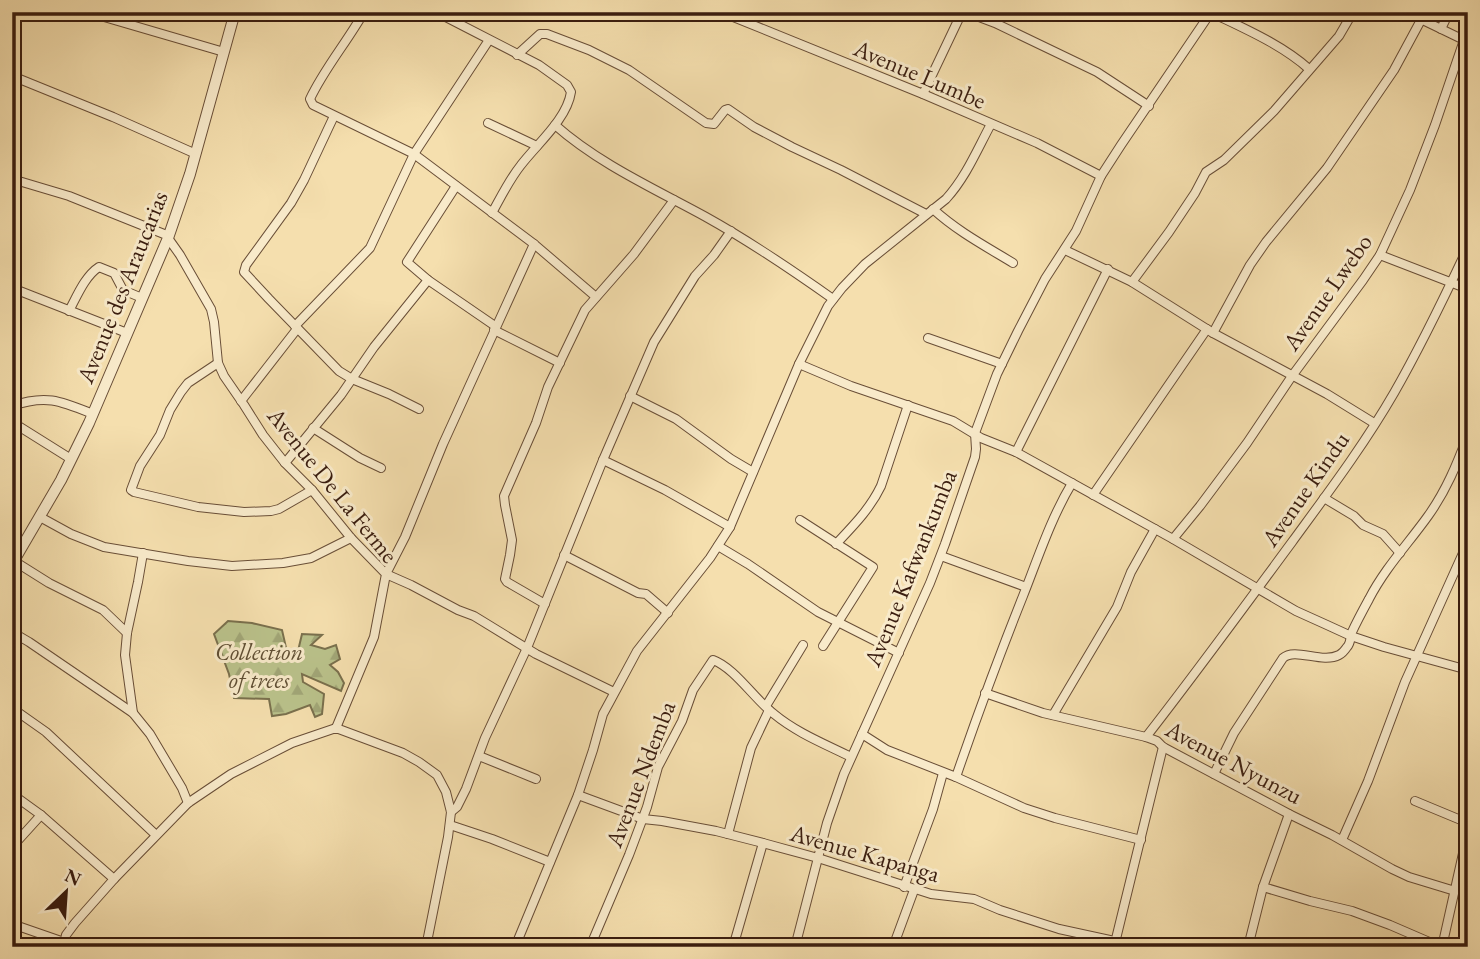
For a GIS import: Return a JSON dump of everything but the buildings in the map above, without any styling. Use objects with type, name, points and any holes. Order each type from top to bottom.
[{"type":"street","points":[[87,12],[224,52]]},
{"type":"street","name":"Avenue des Araucarias","points":[[14,558],[40,517],[93,414],[169,237],[196,154],[235,12]]},
{"type":"street","points":[[364,12],[317,85],[310,99],[313,105],[414,154],[534,244],[596,297]]},
{"type":"street","points":[[436,12],[539,65],[570,88],[570,98],[555,125],[509,181],[492,213]]},
{"type":"street","name":"Avenue Lumbe","points":[[721,12],[1037,143],[1101,176]]},
{"type":"street","points":[[923,94],[964,12],[995,23],[1088,68],[1149,106]]},
{"type":"street","points":[[1211,12],[1275,46],[1309,69]]},
{"type":"street","name":"Avenue Kafwankumba","points":[[795,947],[827,823],[851,757],[941,556],[975,457],[975,433],[1002,364],[1045,279],[1079,226],[1101,176],[1211,12]]},
{"type":"street","points":[[1132,282],[1169,232],[1208,170],[1224,160],[1262,122],[1339,36],[1353,12]]},
{"type":"street","points":[[1406,12],[1466,41]]},
{"type":"street","points":[[1441,29],[1449,12]]},
{"type":"street","points":[[1093,495],[1210,331],[1266,242],[1327,168],[1394,70],[1421,20]]},
{"type":"street","points":[[517,55],[540,34],[547,34],[589,50],[629,70],[706,123],[714,124],[728,109],[784,144],[945,219],[1013,263]]},
{"type":"street","points":[[241,401],[296,328],[369,248],[414,154],[489,40]]},
{"type":"street","name":"Avenue Lwebo","points":[[1173,539],[1247,443],[1380,255],[1414,180],[1466,41]]},
{"type":"street","points":[[12,76],[196,154]]},
{"type":"street","points":[[334,116],[297,191],[244,268],[244,272],[333,366],[352,379],[419,409]]},
{"type":"street","points":[[488,123],[537,146]]},
{"type":"street","points":[[515,947],[578,794],[603,714],[637,651],[730,527],[799,364],[833,299],[865,264],[956,188],[991,124]]},
{"type":"street","points":[[555,125],[582,146],[651,188],[732,231],[772,256],[833,299]]},
{"type":"street","points":[[12,179],[69,196],[169,237]]},
{"type":"street","points":[[457,186],[407,261],[428,280],[494,328],[560,363]]},
{"type":"street","points":[[545,604],[505,579],[512,540],[504,496],[536,423],[548,387],[585,310],[634,254],[674,200]]},
{"type":"street","points":[[451,811],[460,803],[654,342],[695,276],[732,231]]},
{"type":"street","name":"Avenue De La Ferme","points":[[169,237],[211,309],[218,363],[224,376],[285,463],[386,574],[374,637],[335,727]]},
{"type":"street","points":[[534,244],[494,328],[405,537],[386,574],[474,616],[556,664],[614,692]]},
{"type":"street","name":"Avenue Kindu","points":[[1146,737],[1324,498],[1394,394],[1468,247]]},
{"type":"street","points":[[1065,250],[1132,282],[1210,331],[1327,394],[1374,423]]},
{"type":"street","points":[[1380,255],[1468,289]]},
{"type":"street","points":[[69,311],[88,277],[99,267],[114,273],[122,290],[142,298]]},
{"type":"street","points":[[1016,452],[1108,269]]},
{"type":"street","points":[[285,463],[341,395],[374,347],[428,280]]},
{"type":"street","points":[[12,288],[127,333]]},
{"type":"street","points":[[928,338],[1002,364]]},
{"type":"street","points":[[218,363],[188,383],[181,392],[160,435],[140,466],[131,490],[192,506],[244,512],[279,509],[312,490]]},
{"type":"street","points":[[799,364],[851,386],[953,421],[1016,452],[1296,611],[1351,636],[1468,670]]},
{"type":"street","points":[[630,396],[676,419],[730,459],[753,472]]},
{"type":"street","points":[[12,407],[27,401],[50,399],[93,414]]},
{"type":"street","points":[[836,544],[876,496],[908,405]]},
{"type":"street","points":[[12,422],[71,459]]},
{"type":"street","points":[[313,428],[381,468]]},
{"type":"street","points":[[1214,774],[1234,733],[1287,654],[1314,658],[1339,655],[1348,647],[1376,586],[1428,517],[1449,483],[1468,435]]},
{"type":"street","points":[[603,460],[665,490],[730,527]]},
{"type":"street","points":[[956,777],[1026,587],[1072,483]]},
{"type":"street","points":[[1324,498],[1363,525],[1383,534],[1400,552]]},
{"type":"street","points":[[40,517],[79,538],[104,547],[215,565],[274,564],[311,558],[351,538]]},
{"type":"street","points":[[800,520],[873,567],[823,646]]},
{"type":"street","points":[[1054,715],[1116,607],[1131,572],[1155,530]]},
{"type":"street","points":[[1342,840],[1368,781],[1405,682],[1468,542]]},
{"type":"street","points":[[718,546],[818,612],[899,653]]},
{"type":"street","points":[[133,713],[125,663],[127,633],[143,553]]},
{"type":"street","points":[[564,555],[638,593],[646,594],[668,612]]},
{"type":"street","points":[[941,556],[1026,587]]},
{"type":"street","points":[[14,558],[50,583],[103,610],[127,633]]},
{"type":"street","points":[[12,632],[133,713],[150,734],[188,803]]},
{"type":"street","points":[[728,834],[751,748],[768,708],[803,645]]},
{"type":"street","name":"Avenue Ndemba","points":[[590,947],[643,819],[662,757],[682,721],[693,690],[712,660],[725,667],[791,726],[851,757]]},
{"type":"street","name":"Avenue Nyunzu","points":[[985,693],[1043,713],[1157,741],[1163,747],[1404,875],[1455,891]]},
{"type":"street","points":[[12,708],[46,732],[156,835]]},
{"type":"street","points":[[12,924],[64,944],[69,929],[188,803],[230,774],[292,743],[335,727],[403,753],[432,770],[443,786],[451,811],[450,825],[426,947]]},
{"type":"street","points":[[862,734],[887,750],[1024,808],[1141,841]]},
{"type":"street","points":[[1115,943],[1163,747]]},
{"type":"street","points":[[479,756],[536,779]]},
{"type":"street","points":[[904,887],[933,809],[943,773]]},
{"type":"street","points":[[12,794],[41,815],[114,879]]},
{"type":"street","name":"Avenue Kapanga","points":[[578,794],[643,819],[728,834],[818,858],[914,890],[974,899],[1049,926],[1142,947]]},
{"type":"street","points":[[1415,801],[1468,823]]},
{"type":"street","points":[[1248,947],[1263,887],[1289,814]]},
{"type":"street","points":[[12,847],[41,815]]},
{"type":"street","points":[[450,825],[550,862]]},
{"type":"street","points":[[1263,887],[1352,911],[1441,947],[1467,836]]},
{"type":"street","points":[[733,947],[763,843]]},
{"type":"street","points":[[893,947],[914,890]]},
{"type":"green space","name":"Collection of trees","points":[[228,621],[282,630],[287,652],[298,651],[302,634],[322,635],[311,645],[325,649],[336,645],[340,659],[330,665],[344,683],[341,691],[302,674],[303,682],[324,694],[322,714],[315,717],[310,705],[272,716],[269,699],[234,698],[229,674],[214,634]]}]
